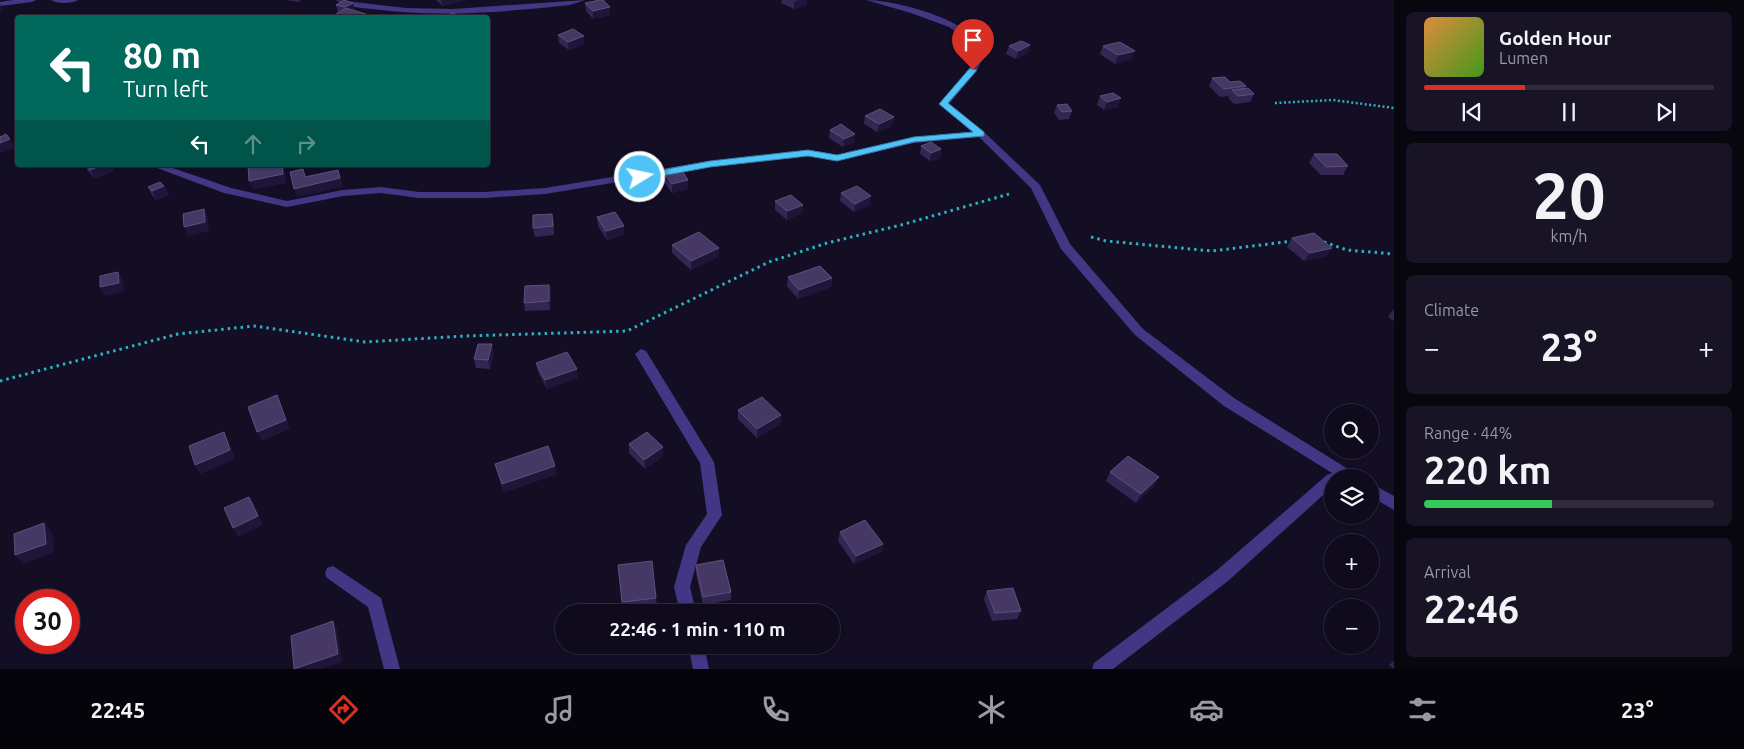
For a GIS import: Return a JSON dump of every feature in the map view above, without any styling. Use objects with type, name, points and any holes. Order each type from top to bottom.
[{"type":"street","points":[[0,4],[32,0]]},
{"type":"street","points":[[55,0],[74,0]]},
{"type":"street","points":[[340,0],[351,4],[414,12],[476,12],[570,3],[581,0]]},
{"type":"street","points":[[870,0],[914,11],[952,26],[984,48],[973,70],[944,104],[981,134],[1036,187],[1065,246],[1139,332],[1229,402],[1330,469]]},
{"type":"street","points":[[409,15],[414,12]]},
{"type":"street","points":[[160,167],[228,191],[288,204],[343,193],[381,190],[419,195],[546,191],[710,164],[808,153],[837,158],[914,140],[981,134]]},
{"type":"street","points":[[641,354],[706,462],[715,516],[694,545],[682,587],[686,604]]},
{"type":"street","points":[[1100,669],[1222,576],[1324,490]]},
{"type":"street","points":[[1379,495],[1394,504]]},
{"type":"street","points":[[333,572],[375,603],[392,669]]},
{"type":"street","points":[[698,654],[701,669]]},
{"type":"path","points":[[1275,103],[1333,100],[1394,108]]},
{"type":"path","points":[[0,381],[178,334],[254,326],[366,342],[465,336],[627,331],[769,262],[827,243],[901,225],[1036,187]]},
{"type":"path","points":[[1056,228],[1106,241],[1212,251],[1302,240]]},
{"type":"path","points":[[1320,241],[1347,250],[1394,254]]},
{"type":"building","points":[[344,0],[353,3],[345,7],[336,5]]},
{"type":"building","points":[[603,0],[610,7],[593,11],[585,3]]},
{"type":"building","points":[[346,8],[369,15],[338,15],[336,14]]},
{"type":"building","points":[[573,29],[584,36],[568,42],[558,35]]},
{"type":"building","points":[[1021,41],[1030,45],[1018,51],[1009,46]]},
{"type":"building","points":[[1120,42],[1135,51],[1118,55],[1103,46]]},
{"type":"building","points":[[1225,77],[1230,82],[1240,81],[1246,86],[1224,89],[1212,78]]},
{"type":"building","points":[[1248,88],[1254,94],[1238,96],[1232,90]]},
{"type":"building","points":[[1113,93],[1121,98],[1107,102],[1100,96]]},
{"type":"building","points":[[1067,104],[1072,111],[1062,112],[1057,105]]},
{"type":"building","points":[[880,109],[894,117],[879,124],[865,116]]},
{"type":"building","points":[[841,124],[855,134],[844,139],[830,130]]},
{"type":"building","points":[[6,134],[10,139],[0,143],[0,137]]},
{"type":"building","points":[[931,142],[941,149],[931,153],[921,146]]},
{"type":"building","points":[[1314,154],[1337,154],[1348,166],[1326,167]]},
{"type":"building","points":[[248,167],[282,167],[283,174],[249,181]]},
{"type":"building","points":[[303,169],[305,177],[338,170],[340,178],[294,189],[290,172]]},
{"type":"building","points":[[681,169],[688,180],[672,184],[664,173]]},
{"type":"building","points":[[160,182],[164,186],[152,191],[148,187]]},
{"type":"building","points":[[857,186],[871,196],[855,204],[841,193]]},
{"type":"building","points":[[791,195],[803,205],[787,211],[775,201]]},
{"type":"building","points":[[204,209],[205,222],[184,227],[183,214]]},
{"type":"building","points":[[615,212],[624,226],[606,231],[597,217]]},
{"type":"building","points":[[552,214],[553,226],[533,228],[533,215]]},
{"type":"building","points":[[699,232],[719,248],[691,261],[672,245]]},
{"type":"building","points":[[1314,233],[1332,248],[1310,253],[1292,238]]},
{"type":"building","points":[[820,266],[832,278],[799,290],[788,277]]},
{"type":"building","points":[[118,272],[119,283],[100,287],[100,276]]},
{"type":"building","points":[[549,285],[549,301],[524,303],[525,286]]},
{"type":"building","points":[[478,344],[492,344],[488,360],[474,359]]},
{"type":"building","points":[[567,352],[577,369],[545,380],[536,363]]},
{"type":"building","points":[[277,395],[286,420],[257,432],[248,407]]},
{"type":"building","points":[[762,397],[781,415],[757,429],[738,410]]},
{"type":"building","points":[[224,432],[230,450],[195,465],[189,446]]},
{"type":"building","points":[[647,432],[663,447],[644,460],[629,444]]},
{"type":"building","points":[[548,446],[555,466],[502,484],[495,464]]},
{"type":"building","points":[[1128,456],[1159,477],[1141,494],[1110,472]]},
{"type":"building","points":[[249,497],[258,516],[233,528],[224,508]]},
{"type":"building","points":[[865,520],[883,544],[856,556],[840,532]]},
{"type":"building","points":[[44,523],[46,544],[15,555],[14,534]]},
{"type":"building","points":[[723,560],[731,592],[703,597],[696,565]]},
{"type":"building","points":[[652,561],[656,598],[622,602],[618,565]]},
{"type":"building","points":[[1013,588],[1021,611],[995,613],[987,591]]},
{"type":"building","points":[[333,621],[338,654],[294,669],[291,636]]},
{"type":"route","points":[[640,177],[710,164],[808,153],[837,158],[866,149],[914,140],[981,134],[944,104],[973,70]]}]
